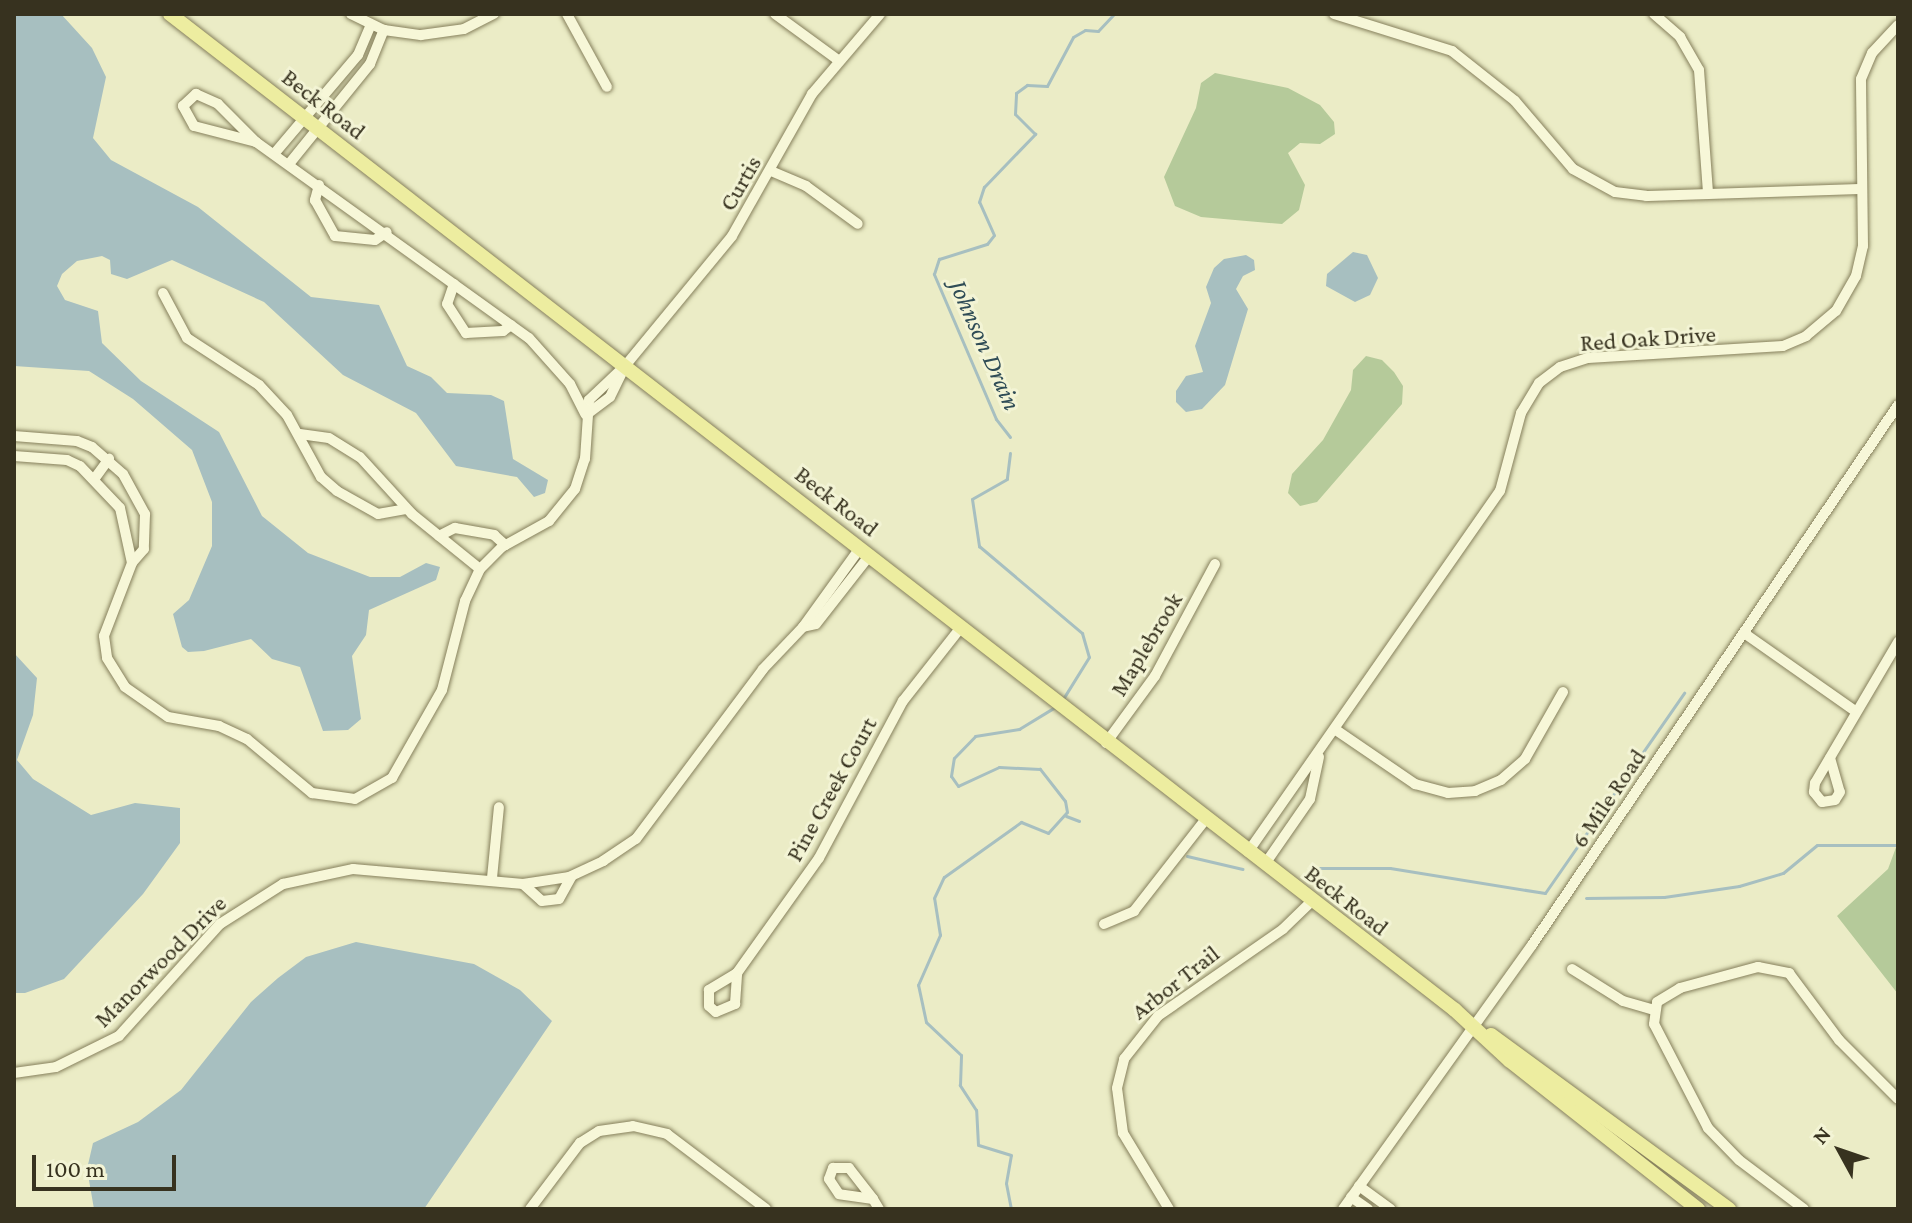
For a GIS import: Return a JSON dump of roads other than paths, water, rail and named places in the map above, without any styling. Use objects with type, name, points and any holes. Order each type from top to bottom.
[{"type":"main road","name":"Beck Road","points":[[170,14],[1474,1026],[1509,1060],[1698,1209]]},
{"type":"main road","name":"Beck Road","points":[[1474,1026],[1516,1049],[1729,1209]]},
{"type":"street","points":[[351,14],[384,30],[441,34],[494,14]]},
{"type":"street","points":[[567,14],[607,87]]},
{"type":"street","points":[[775,14],[838,60]]},
{"type":"street","name":"Curtis","points":[[586,415],[610,397],[625,366],[732,236],[771,171],[787,135],[838,60],[880,14]]},
{"type":"street","points":[[1334,14],[1452,51],[1515,101],[1565,161],[1598,185],[1635,195],[1862,189]]},
{"type":"street","points":[[1654,14],[1680,37],[1699,70],[1708,194]]},
{"type":"street","points":[[274,154],[358,55],[371,25]]},
{"type":"street","name":"Red Oak Drive","points":[[1248,852],[1320,754],[1500,491],[1521,413],[1539,383],[1560,367],[1588,358],[1757,351],[1806,336],[1836,311],[1856,276],[1863,246],[1861,79],[1878,44],[1898,25]]},
{"type":"street","points":[[289,164],[370,64],[384,30]]},
{"type":"street","points":[[14,436],[77,441],[109,459],[136,491],[145,514],[144,549],[132,563],[104,636],[110,666],[125,687],[168,717],[234,732],[312,793],[345,801],[375,792],[399,768],[450,670],[465,601],[480,569],[505,545],[549,521],[568,501],[585,459],[586,415],[556,367],[511,325],[387,232],[256,142],[236,118],[204,95],[189,97],[183,106],[194,126],[256,142]]},
{"type":"street","points":[[771,171],[806,186],[858,224]]},
{"type":"street","points":[[319,185],[315,200],[335,236],[375,240],[387,232]]},
{"type":"street","points":[[454,284],[447,304],[466,333],[503,331],[511,325]]},
{"type":"street","points":[[163,293],[187,338],[259,385],[300,434],[321,477],[337,491],[378,514],[406,509]]},
{"type":"street","name":"6 Mile Road","points":[[1343,1209],[1474,1026],[1898,405]]},
{"type":"street","points":[[300,434],[329,438],[360,457],[406,509],[480,569]]},
{"type":"street","points":[[14,456],[67,460],[95,478],[111,493],[128,526],[132,563]]},
{"type":"street","points":[[95,478],[109,459]]},
{"type":"street","points":[[439,536],[455,528],[494,535],[505,545]]},
{"type":"street","name":"Manorwood Drive","points":[[14,1073],[56,1067],[119,1036],[220,924],[283,884],[353,869],[492,878],[523,884],[572,876],[636,839],[763,669],[803,627],[816,624],[865,551]]},
{"type":"street","name":"Maplebrook","points":[[1106,743],[1155,676],[1215,564]]},
{"type":"street","name":"Pine Creek Court","points":[[737,973],[819,858],[903,701],[962,626]]},
{"type":"street","points":[[1744,633],[1855,711]]},
{"type":"street","points":[[1830,758],[1898,642]]},
{"type":"street","points":[[1336,730],[1415,784],[1448,793],[1475,791],[1501,780],[1525,759],[1563,692]]},
{"type":"street","name":"Red Oak Drive","points":[[1265,864],[1310,799],[1320,754]]},
{"type":"street","points":[[492,878],[499,807]]},
{"type":"street","points":[[1104,924],[1134,911],[1205,820]]},
{"type":"street","name":"Manorwood Drive","points":[[523,884],[542,901],[559,899],[572,876]]},
{"type":"street","name":"Arbor Trail","points":[[1169,1209],[1120,1125],[1117,1088],[1124,1059],[1158,1016],[1283,929],[1312,901]]},
{"type":"street","points":[[1804,1209],[1716,1139],[1660,1038],[1654,1010],[1665,995],[1680,988],[1774,967],[1789,973],[1839,1040],[1898,1099]]},
{"type":"street","points":[[1572,969],[1623,1001],[1654,1010]]},
{"type":"street","points":[[530,1209],[580,1143],[599,1131],[633,1126],[667,1134],[766,1209]]},
{"type":"street","points":[[1359,1186],[1391,1209]]},
{"type":"street","points":[[1351,1197],[1368,1209]]},
{"type":"water","points":[[14,14],[61,14],[92,48],[106,77],[93,138],[111,160],[198,207],[311,297],[379,305],[407,366],[431,377],[447,393],[491,395],[504,401],[513,459],[548,480],[545,493],[534,497],[517,477],[456,466],[416,413],[343,375],[264,302],[172,260],[127,279],[111,274],[110,260],[102,256],[77,261],[62,274],[57,286],[65,300],[98,311],[102,343],[141,381],[219,432],[262,516],[308,553],[370,577],[400,577],[426,563],[440,567],[436,580],[369,610],[366,635],[352,656],[361,719],[348,730],[323,731],[300,667],[272,659],[251,639],[204,651],[188,652],[182,647],[173,614],[189,600],[212,546],[212,502],[192,450],[133,399],[89,371],[14,366]]},
{"type":"water","points":[[1353,252],[1367,255],[1378,278],[1370,295],[1355,302],[1326,286],[1327,274]]},
{"type":"water","points":[[1246,255],[1254,260],[1255,270],[1243,276],[1236,289],[1248,309],[1225,385],[1202,409],[1186,412],[1176,402],[1176,391],[1186,376],[1203,372],[1195,346],[1211,303],[1206,287],[1214,268],[1224,259]]},
{"type":"water","points":[[14,653],[37,678],[33,715],[17,760],[33,779],[91,815],[135,803],[180,808],[180,843],[143,894],[64,979],[25,993],[14,993]]},
{"type":"water","points":[[356,942],[474,964],[520,990],[552,1021],[424,1209],[94,1209],[87,1169],[93,1143],[138,1122],[181,1090],[251,1002],[278,978],[306,957]]},
{"type":"waterway","name":"Johnson Drain","points":[[1010,437],[996,419],[934,274],[939,259],[987,244],[994,235],[979,202],[984,187],[1035,134],[1015,114],[1016,93],[1027,85],[1047,86],[1073,37],[1085,30],[1098,31],[1114,14]]},
{"type":"waterway","name":"Johnson Drain","points":[[1010,453],[1007,479],[972,499],[979,546],[1082,633],[1089,657],[1063,699]]},
{"type":"waterway","points":[[1318,868],[1390,868],[1545,893],[1684,693]]},
{"type":"waterway","name":"Johnson Drain","points":[[1011,1209],[1006,1183],[1011,1155],[978,1145],[976,1110],[960,1085],[961,1055],[926,1022],[918,985],[940,935],[934,898],[944,877],[1021,822],[1048,833],[1067,812],[1065,801],[1040,769],[999,767],[958,786],[951,776],[954,758],[975,736],[1019,729],[1055,707]]},
{"type":"waterway","points":[[1066,816],[1079,821]]},
{"type":"waterway","points":[[1586,898],[1664,897],[1739,886],[1783,873],[1817,845],[1898,845]]},
{"type":"waterway","points":[[1187,856],[1243,869]]}]
